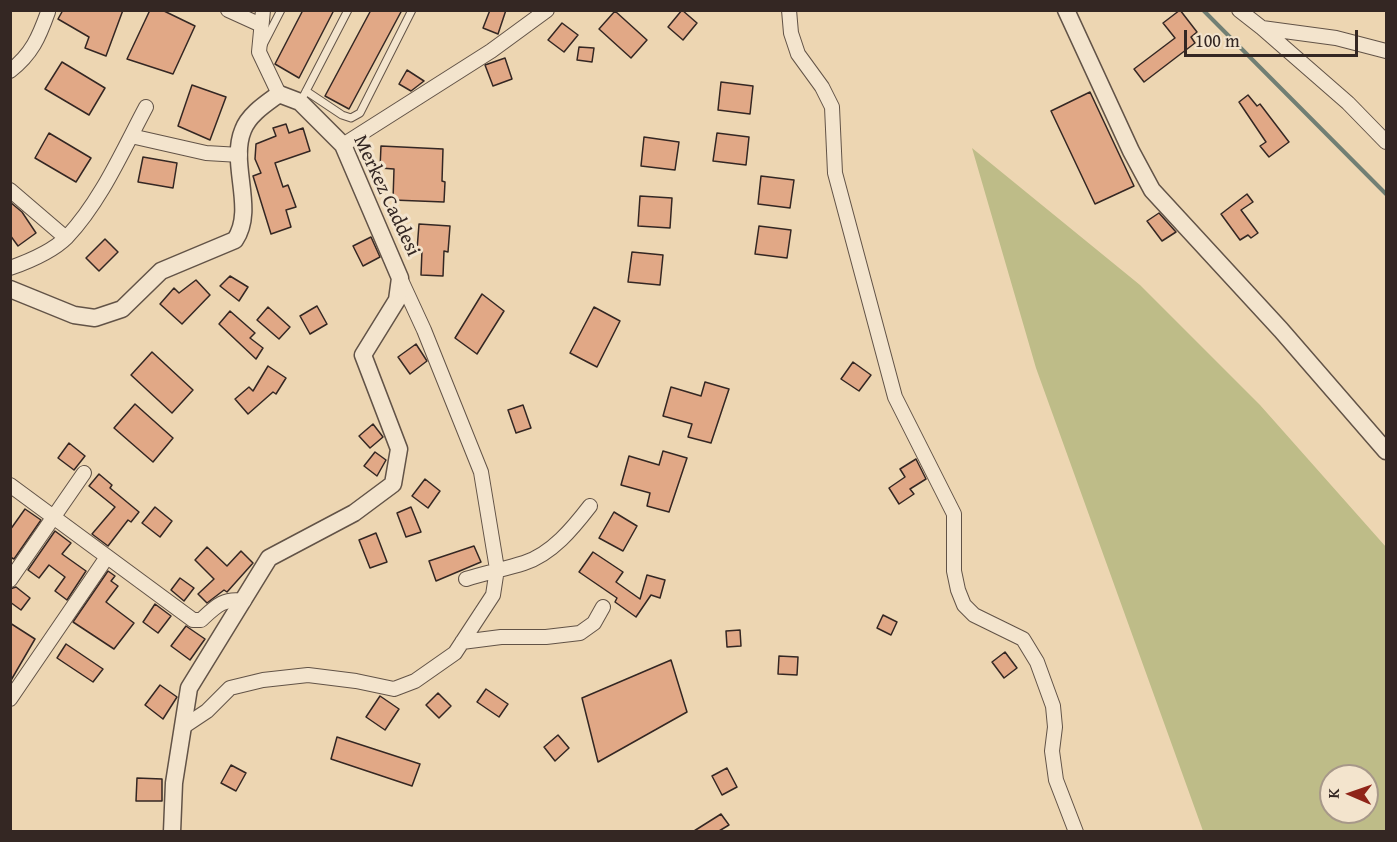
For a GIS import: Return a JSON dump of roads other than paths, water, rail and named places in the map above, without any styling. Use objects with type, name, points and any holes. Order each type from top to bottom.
[{"type":"street","points":[[228,10],[261,25]]},
{"type":"street","points":[[10,289],[74,315],[95,318],[122,309],[162,270],[235,240],[242,230],[240,155],[243,130],[254,114],[279,94],[259,52],[263,10]]},
{"type":"street","points":[[343,145],[491,51],[547,10]]},
{"type":"street","points":[[789,10],[791,33],[798,54],[822,87],[832,107],[835,173],[895,396],[954,514],[954,571],[958,590],[964,605],[974,615],[1023,639],[1037,662],[1053,706],[1055,727],[1052,751],[1056,780],[1076,831]]},
{"type":"street","points":[[1066,10],[1131,151],[1152,190],[1281,330],[1386,451]]},
{"type":"street","points":[[1239,10],[1348,104],[1386,142]]},
{"type":"street","points":[[10,70],[26,58],[38,41],[46,11]]},
{"type":"street","points":[[1262,28],[1336,38],[1386,51]]},
{"type":"street","name":"Merkez Caddesi","points":[[172,831],[174,783],[189,688],[269,558],[354,513],[393,484],[399,449],[363,355],[397,300],[400,278],[343,145],[303,97],[279,94]]},
{"type":"street","points":[[10,268],[47,252],[66,238],[85,213],[146,107]]},
{"type":"street","points":[[131,136],[206,153],[240,155]]},
{"type":"street","points":[[10,190],[66,238]]},
{"type":"street","points":[[183,727],[207,711],[230,688],[263,680],[308,675],[394,689],[423,676],[455,653],[493,595],[496,569],[481,472],[424,330],[400,278]]},
{"type":"street","points":[[10,580],[84,473]]},
{"type":"street","points":[[10,485],[193,620],[201,620],[218,603],[234,599],[244,602]]},
{"type":"street","points":[[466,579],[525,563],[543,553],[568,533],[590,506]]},
{"type":"street","points":[[10,699],[107,557]]},
{"type":"street","points":[[462,642],[580,633],[594,623],[603,607]]},
{"type":"lane","points":[[259,52],[281,10]]},
{"type":"lane","points":[[348,10],[303,97],[351,118],[360,113],[412,10]]},
{"type":"waterway","points":[[1203,10],[1386,194]]}]
